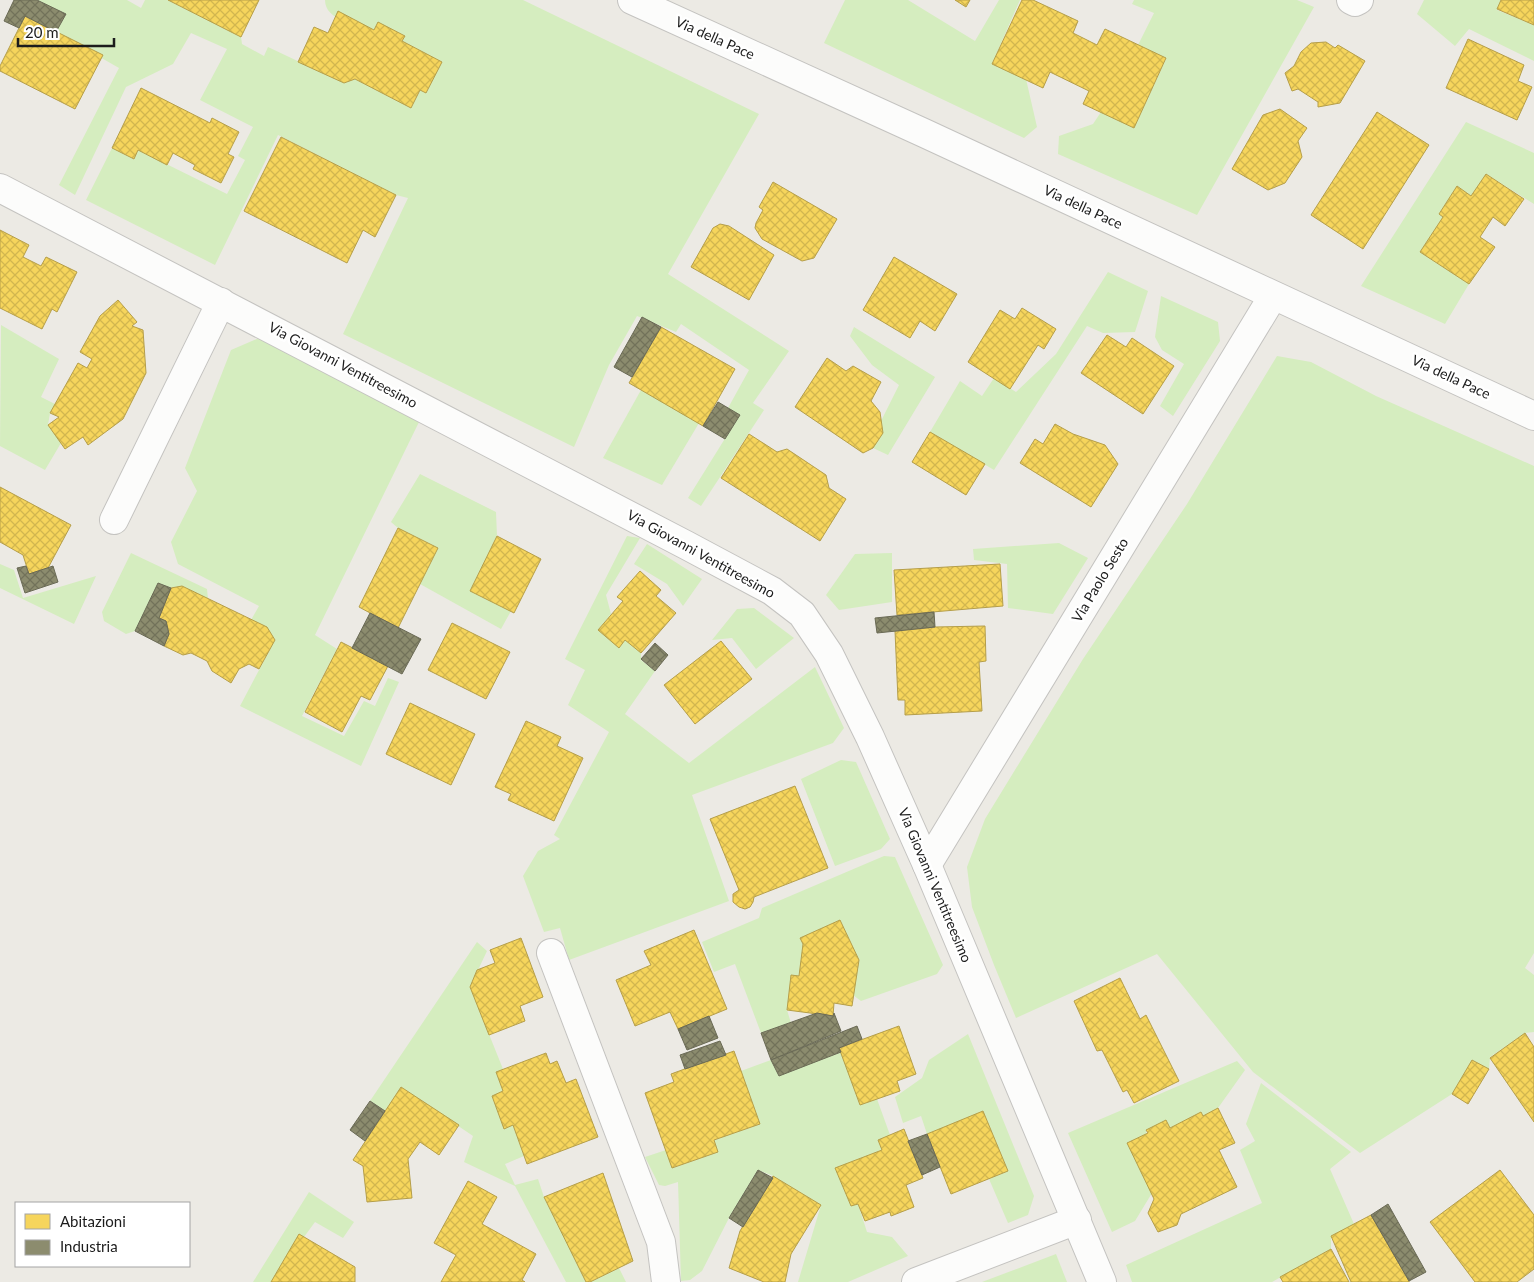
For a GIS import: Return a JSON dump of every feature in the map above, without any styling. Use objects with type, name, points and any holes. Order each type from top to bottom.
[{"type":"street","name":"Via della Pace","points":[[632,0],[924,133],[1534,416]]},
{"type":"street","points":[[1351,0],[1355,2],[1359,0]]},
{"type":"street","name":"Via Giovanni Ventitreesimo","points":[[0,188],[772,591],[802,614],[829,654],[870,737],[927,865],[1102,1282]]},
{"type":"street","name":"Via Paolo Sesto","points":[[927,865],[1273,296]]},
{"type":"street","points":[[114,520],[221,302]]},
{"type":"street","points":[[551,953],[661,1242],[666,1282]]},
{"type":"street","points":[[916,1282],[1077,1220]]},
{"type":"green space","points":[[37,0],[127,0],[141,8],[145,0],[168,0],[241,37],[242,44],[264,56],[268,47],[344,83],[355,79],[411,108],[420,90],[426,93],[442,62],[402,41],[405,36],[378,23],[374,30],[343,21],[330,13],[326,7],[325,0],[523,0],[759,114],[668,274],[789,351],[753,403],[764,410],[701,506],[688,498],[739,416],[728,408],[749,370],[681,324],[676,332],[637,316],[609,365],[574,447],[343,334],[408,198],[396,195],[278,135],[215,265],[86,200],[112,148],[134,159],[138,150],[227,194],[245,160],[238,156],[253,127],[200,100],[227,49],[191,33],[173,64],[126,87],[75,195],[59,185],[119,68],[56,32],[65,14]]},
{"type":"green space","points":[[845,0],[908,0],[975,41],[999,0],[1020,0],[992,64],[1026,79],[1037,127],[1024,138],[824,43]]},
{"type":"green space","points":[[1134,0],[1297,0],[1314,7],[1197,215],[1058,154],[1059,136],[1093,124],[1101,112],[1134,128],[1166,59],[1138,45],[1154,13],[1132,4]]},
{"type":"green space","points":[[1424,0],[1501,0],[1497,10],[1534,25],[1534,61],[1469,29],[1455,46],[1417,14]]},
{"type":"green space","points":[[1466,122],[1534,153],[1534,204],[1486,174],[1471,196],[1457,186],[1439,214],[1443,217],[1420,252],[1469,284],[1445,324],[1361,286]]},
{"type":"green space","points":[[1108,272],[1148,291],[1135,332],[1103,333],[1087,326],[994,470],[930,432],[960,381],[982,396],[994,378],[1016,392],[1056,354]]},
{"type":"green space","points":[[1161,296],[1218,322],[1220,341],[1173,416],[1160,406],[1184,364],[1162,350],[1155,337]]},
{"type":"green space","points":[[1,325],[59,359],[41,397],[55,404],[50,413],[48,425],[61,443],[45,470],[0,446]]},
{"type":"green space","points":[[854,327],[935,377],[888,455],[873,448],[881,421],[899,385],[872,365],[850,336]]},
{"type":"green space","points":[[259,338],[419,422],[315,635],[337,649],[302,716],[344,736],[364,701],[375,706],[388,678],[399,682],[361,766],[240,706],[275,640],[267,627],[251,620],[259,606],[178,564],[171,542],[197,491],[185,468],[231,350]]},
{"type":"green space","points":[[1277,356],[1311,362],[1376,396],[1534,466],[1534,953],[1525,968],[1534,975],[1534,1032],[1525,1033],[1490,1057],[1489,1069],[1472,1060],[1452,1094],[1360,1153],[1253,1072],[1157,954],[1016,1018],[972,907],[967,867],[985,819],[1083,659],[1187,504]]},
{"type":"green space","points":[[641,390],[699,423],[662,485],[603,458]]},
{"type":"green space","points":[[420,474],[496,512],[497,536],[470,591],[511,611],[501,629],[420,584],[438,548],[398,528],[391,522]]},
{"type":"green space","points":[[627,536],[640,538],[606,595],[611,614],[598,630],[619,648],[625,640],[641,653],[641,660],[655,671],[625,714],[689,763],[815,667],[844,728],[833,743],[692,795],[729,901],[569,960],[560,928],[544,932],[523,876],[538,851],[560,839],[554,835],[609,732],[568,705],[585,670],[565,659]]},
{"type":"green space","points":[[1059,543],[1088,558],[1053,614],[1008,608],[1007,564],[974,560],[973,549]]},
{"type":"green space","points":[[647,544],[702,579],[683,606],[667,584],[634,564]]},
{"type":"green space","points":[[131,553],[207,589],[208,599],[158,584],[135,631],[126,634],[104,621],[102,612]]},
{"type":"green space","points":[[892,553],[892,602],[839,610],[826,595],[855,554]]},
{"type":"green space","points":[[0,564],[14,570],[23,598],[96,576],[74,624],[0,588]]},
{"type":"green space","points":[[754,608],[794,638],[756,669],[732,638],[712,640],[737,609]]},
{"type":"green space","points":[[841,760],[856,762],[890,839],[881,849],[835,866],[801,779]]},
{"type":"green space","points":[[884,856],[895,857],[943,965],[937,974],[861,1001],[853,995],[859,960],[840,920],[800,938],[803,944],[799,976],[791,976],[787,1010],[791,1023],[761,1033],[735,964],[714,972],[702,942],[759,918],[762,908]]},
{"type":"green space","points":[[477,942],[487,951],[470,987],[503,1069],[496,1072],[503,1091],[492,1096],[504,1128],[513,1125],[524,1156],[505,1164],[515,1185],[538,1179],[544,1197],[586,1282],[566,1282],[515,1186],[464,1162],[473,1136],[401,1087],[385,1111],[370,1101]]},
{"type":"green space","points":[[968,1034],[1034,1196],[1028,1215],[1008,1223],[989,1179],[1008,1171],[983,1111],[927,1134],[921,1116],[903,1123],[895,1097],[922,1078],[929,1060]]},
{"type":"green space","points":[[841,1052],[860,1105],[877,1099],[890,1135],[878,1140],[882,1150],[836,1168],[851,1206],[858,1204],[867,1232],[892,1237],[908,1256],[848,1282],[798,1282],[821,1205],[773,1176],[758,1170],[729,1218],[702,1271],[690,1280],[681,1281],[678,1182],[665,1186],[659,1185],[645,1157],[666,1150],[673,1168],[718,1152],[714,1140],[760,1124],[741,1071],[771,1060],[779,1075]]},
{"type":"green space","points":[[1237,1061],[1245,1070],[1218,1108],[1203,1116],[1201,1112],[1170,1128],[1146,1130],[1152,1193],[1135,1221],[1112,1232],[1068,1133]]},
{"type":"green space","points":[[1261,1083],[1351,1152],[1330,1169],[1354,1224],[1331,1236],[1331,1249],[1272,1282],[1132,1282],[1126,1265],[1262,1203],[1240,1150],[1255,1141],[1246,1124]]},
{"type":"green space","points":[[309,1192],[354,1222],[343,1238],[315,1222],[271,1282],[253,1282]]},
{"type":"green space","points":[[1056,1254],[1067,1282],[982,1282]]},
{"type":"green space","points":[[619,1268],[626,1282],[590,1282]]},
{"type":"building: Abitazioni","points":[[168,0],[259,0],[241,37]]},
{"type":"building: Abitazioni","points":[[955,0],[970,0],[966,7]]},
{"type":"building: Abitazioni","points":[[1022,0],[1033,0],[1078,21],[1073,33],[1097,45],[1105,29],[1166,58],[1134,128],[1083,104],[1089,91],[1050,72],[1043,88],[992,64]]},
{"type":"building: Abitazioni","points":[[1501,0],[1534,0],[1534,25],[1497,9]]},
{"type":"building: Abitazioni","points":[[338,11],[374,30],[378,22],[405,36],[402,41],[442,62],[426,93],[420,90],[411,108],[355,79],[344,83],[298,62],[314,27],[328,33]]},
{"type":"building: Abitazioni","points":[[25,16],[103,55],[75,109],[0,71],[0,66]]},
{"type":"building: Abitazioni","points":[[1468,39],[1524,65],[1518,81],[1532,87],[1517,120],[1446,88]]},
{"type":"building: Abitazioni","points":[[1326,42],[1335,48],[1338,45],[1365,61],[1340,103],[1318,107],[1318,102],[1298,89],[1292,91],[1285,73],[1294,66],[1301,52],[1311,43]]},
{"type":"building: Abitazioni","points":[[141,88],[210,123],[212,118],[239,132],[228,154],[234,157],[221,183],[193,169],[195,165],[173,153],[167,165],[138,150],[134,159],[112,148]]},
{"type":"building: Abitazioni","points":[[1280,109],[1307,128],[1298,141],[1302,157],[1285,183],[1268,190],[1232,169],[1263,115]]},
{"type":"building: Abitazioni","points":[[1377,112],[1429,145],[1363,249],[1311,215]]},
{"type":"building: Abitazioni","points":[[281,137],[396,195],[375,237],[363,230],[347,263],[244,211]]},
{"type":"building: Abitazioni","points":[[1486,174],[1524,199],[1505,226],[1493,217],[1480,237],[1495,247],[1469,284],[1420,252],[1443,217],[1439,214],[1457,186],[1471,196]]},
{"type":"building: Abitazioni","points":[[773,182],[837,219],[814,258],[802,261],[762,239],[755,228],[763,210],[759,207]]},
{"type":"building: Abitazioni","points":[[720,224],[729,226],[774,255],[749,300],[691,267],[713,228]]},
{"type":"building: Abitazioni","points":[[0,230],[29,245],[23,257],[41,266],[46,257],[77,272],[57,312],[52,309],[42,329],[0,308]]},
{"type":"building: Abitazioni","points":[[894,257],[957,294],[935,331],[920,321],[910,338],[863,310]]},
{"type":"building: Abitazioni","points":[[118,300],[137,322],[132,326],[143,330],[146,373],[123,419],[88,445],[83,437],[65,449],[48,425],[59,417],[50,413],[78,363],[87,368],[92,359],[80,352],[100,316]]},
{"type":"building: Abitazioni","points":[[1022,308],[1056,329],[1044,349],[1038,345],[1010,389],[968,362],[1000,310],[1015,319]]},
{"type":"building: Abitazioni","points":[[661,327],[735,369],[703,426],[629,383]]},
{"type":"building: Abitazioni","points":[[1107,335],[1126,347],[1132,338],[1174,366],[1143,414],[1081,373]]},
{"type":"building: Abitazioni","points":[[827,358],[846,371],[853,366],[881,382],[871,401],[880,412],[883,433],[873,448],[863,453],[795,407]]},
{"type":"building: Abitazioni","points":[[1055,424],[1073,434],[1105,445],[1118,464],[1091,507],[1020,463],[1035,439],[1043,444]]},
{"type":"building: Abitazioni","points":[[930,432],[985,464],[966,495],[912,462]]},
{"type":"building: Abitazioni","points":[[749,434],[777,452],[787,449],[826,475],[829,488],[846,499],[820,541],[721,478]]},
{"type":"building: Abitazioni","points":[[0,487],[71,525],[48,568],[29,574],[23,555],[0,542]]},
{"type":"building: Abitazioni","points":[[398,528],[438,548],[398,628],[359,607]]},
{"type":"building: Abitazioni","points":[[497,536],[541,559],[514,613],[470,591]]},
{"type":"building: Abitazioni","points":[[1000,564],[1003,606],[897,615],[894,570]]},
{"type":"building: Abitazioni","points":[[640,571],[661,590],[656,596],[676,613],[641,653],[625,640],[619,648],[598,630],[623,601],[617,597]]},
{"type":"building: Abitazioni","points":[[182,586],[267,627],[275,640],[259,669],[249,664],[239,669],[231,683],[212,671],[207,661],[191,653],[183,655],[164,646],[169,634],[166,621],[159,618],[171,588]]},
{"type":"building: Abitazioni","points":[[452,623],[510,652],[486,699],[428,670]]},
{"type":"building: Abitazioni","points":[[985,626],[986,661],[979,662],[982,711],[905,715],[905,700],[898,700],[895,631],[935,627]]},
{"type":"building: Abitazioni","points":[[721,641],[752,679],[695,724],[664,685]]},
{"type":"building: Abitazioni","points":[[341,642],[388,666],[370,700],[361,696],[342,732],[305,712]]},
{"type":"building: Abitazioni","points":[[410,703],[475,734],[451,785],[386,754]]},
{"type":"building: Abitazioni","points":[[526,721],[561,737],[557,746],[583,758],[554,821],[508,800],[511,794],[495,787]]},
{"type":"building: Abitazioni","points":[[795,786],[828,868],[754,897],[750,907],[745,909],[739,907],[733,902],[733,894],[739,890],[710,819]]},
{"type":"building: Abitazioni","points":[[840,920],[859,960],[852,1006],[834,1003],[833,1016],[787,1010],[791,975],[799,976],[803,944],[800,938]]},
{"type":"building: Abitazioni","points":[[694,930],[727,1009],[678,1029],[670,1012],[635,1026],[616,980],[651,965],[644,951]]},
{"type":"building: Abitazioni","points":[[521,938],[543,997],[520,1006],[525,1021],[489,1035],[470,987],[477,970],[495,963],[490,950]]},
{"type":"building: Abitazioni","points":[[1120,978],[1140,1019],[1146,1015],[1179,1081],[1134,1103],[1127,1090],[1123,1092],[1102,1050],[1097,1051],[1074,1001]]},
{"type":"building: Abitazioni","points":[[899,1026],[916,1074],[897,1081],[900,1091],[860,1105],[839,1048]]},
{"type":"building: Abitazioni","points":[[1525,1033],[1534,1047],[1534,1122],[1490,1058]]},
{"type":"building: Abitazioni","points":[[734,1051],[760,1124],[714,1140],[718,1152],[672,1168],[645,1093],[674,1082],[671,1074]]},
{"type":"building: Abitazioni","points":[[546,1053],[550,1064],[557,1061],[566,1083],[576,1079],[598,1137],[527,1164],[513,1125],[504,1129],[492,1096],[503,1091],[496,1072]]},
{"type":"building: Abitazioni","points":[[1472,1060],[1489,1069],[1468,1104],[1452,1094]]},
{"type":"building: Abitazioni","points":[[401,1087],[459,1125],[439,1155],[420,1142],[408,1159],[412,1198],[367,1202],[363,1166],[353,1160]]},
{"type":"building: Abitazioni","points":[[1218,1108],[1235,1143],[1219,1150],[1237,1187],[1181,1214],[1177,1225],[1158,1232],[1148,1213],[1154,1199],[1127,1143],[1148,1133],[1146,1130],[1166,1120],[1170,1128],[1201,1112],[1203,1116]]},
{"type":"building: Abitazioni","points":[[983,1111],[1008,1171],[951,1194],[927,1134]]},
{"type":"building: Abitazioni","points":[[904,1129],[923,1178],[906,1185],[914,1207],[891,1216],[890,1212],[865,1221],[858,1204],[851,1206],[835,1168],[882,1150],[878,1140]]},
{"type":"building: Abitazioni","points":[[1500,1170],[1534,1215],[1534,1269],[1517,1282],[1475,1282],[1430,1222]]},
{"type":"building: Abitazioni","points":[[603,1173],[633,1261],[590,1282],[586,1282],[544,1197]]},
{"type":"building: Abitazioni","points":[[773,1176],[821,1205],[791,1254],[785,1282],[764,1282],[729,1268],[740,1231]]},
{"type":"building: Abitazioni","points":[[468,1181],[497,1197],[482,1224],[536,1254],[522,1280],[525,1282],[441,1282],[456,1255],[434,1243]]},
{"type":"building: Abitazioni","points":[[1371,1215],[1409,1282],[1351,1282],[1331,1236]]},
{"type":"building: Abitazioni","points":[[299,1234],[355,1267],[355,1282],[271,1282]]},
{"type":"building: Abitazioni","points":[[1331,1249],[1349,1282],[1283,1282],[1280,1277]]},
{"type":"building: Industria","points":[[14,0],[37,0],[66,14],[56,32],[25,16],[19,28],[4,21]]},
{"type":"building: Industria","points":[[642,317],[661,327],[632,377],[614,367]]},
{"type":"building: Industria","points":[[718,402],[740,415],[725,439],[703,426]]},
{"type":"building: Industria","points":[[26,566],[29,574],[53,566],[58,582],[25,593],[17,568]]},
{"type":"building: Industria","points":[[158,583],[171,588],[159,618],[166,621],[169,634],[164,646],[135,631]]},
{"type":"building: Industria","points":[[934,612],[935,627],[877,633],[875,618]]},
{"type":"building: Industria","points":[[370,613],[421,639],[402,674],[352,648]]},
{"type":"building: Industria","points":[[655,643],[668,655],[655,671],[641,659]]},
{"type":"building: Industria","points":[[817,1013],[833,1016],[834,1013],[841,1031],[771,1060],[761,1033]]},
{"type":"building: Industria","points":[[709,1016],[718,1038],[687,1050],[678,1029]]},
{"type":"building: Industria","points":[[857,1026],[862,1039],[839,1048],[841,1052],[779,1076],[771,1060]]},
{"type":"building: Industria","points":[[720,1041],[726,1055],[685,1069],[680,1055]]},
{"type":"building: Industria","points":[[370,1101],[385,1111],[365,1141],[350,1130]]},
{"type":"building: Industria","points":[[927,1134],[940,1167],[922,1175],[908,1141]]},
{"type":"building: Industria","points":[[758,1170],[773,1178],[743,1227],[729,1218]]},
{"type":"building: Industria","points":[[1388,1204],[1426,1272],[1409,1281],[1371,1215]]}]
